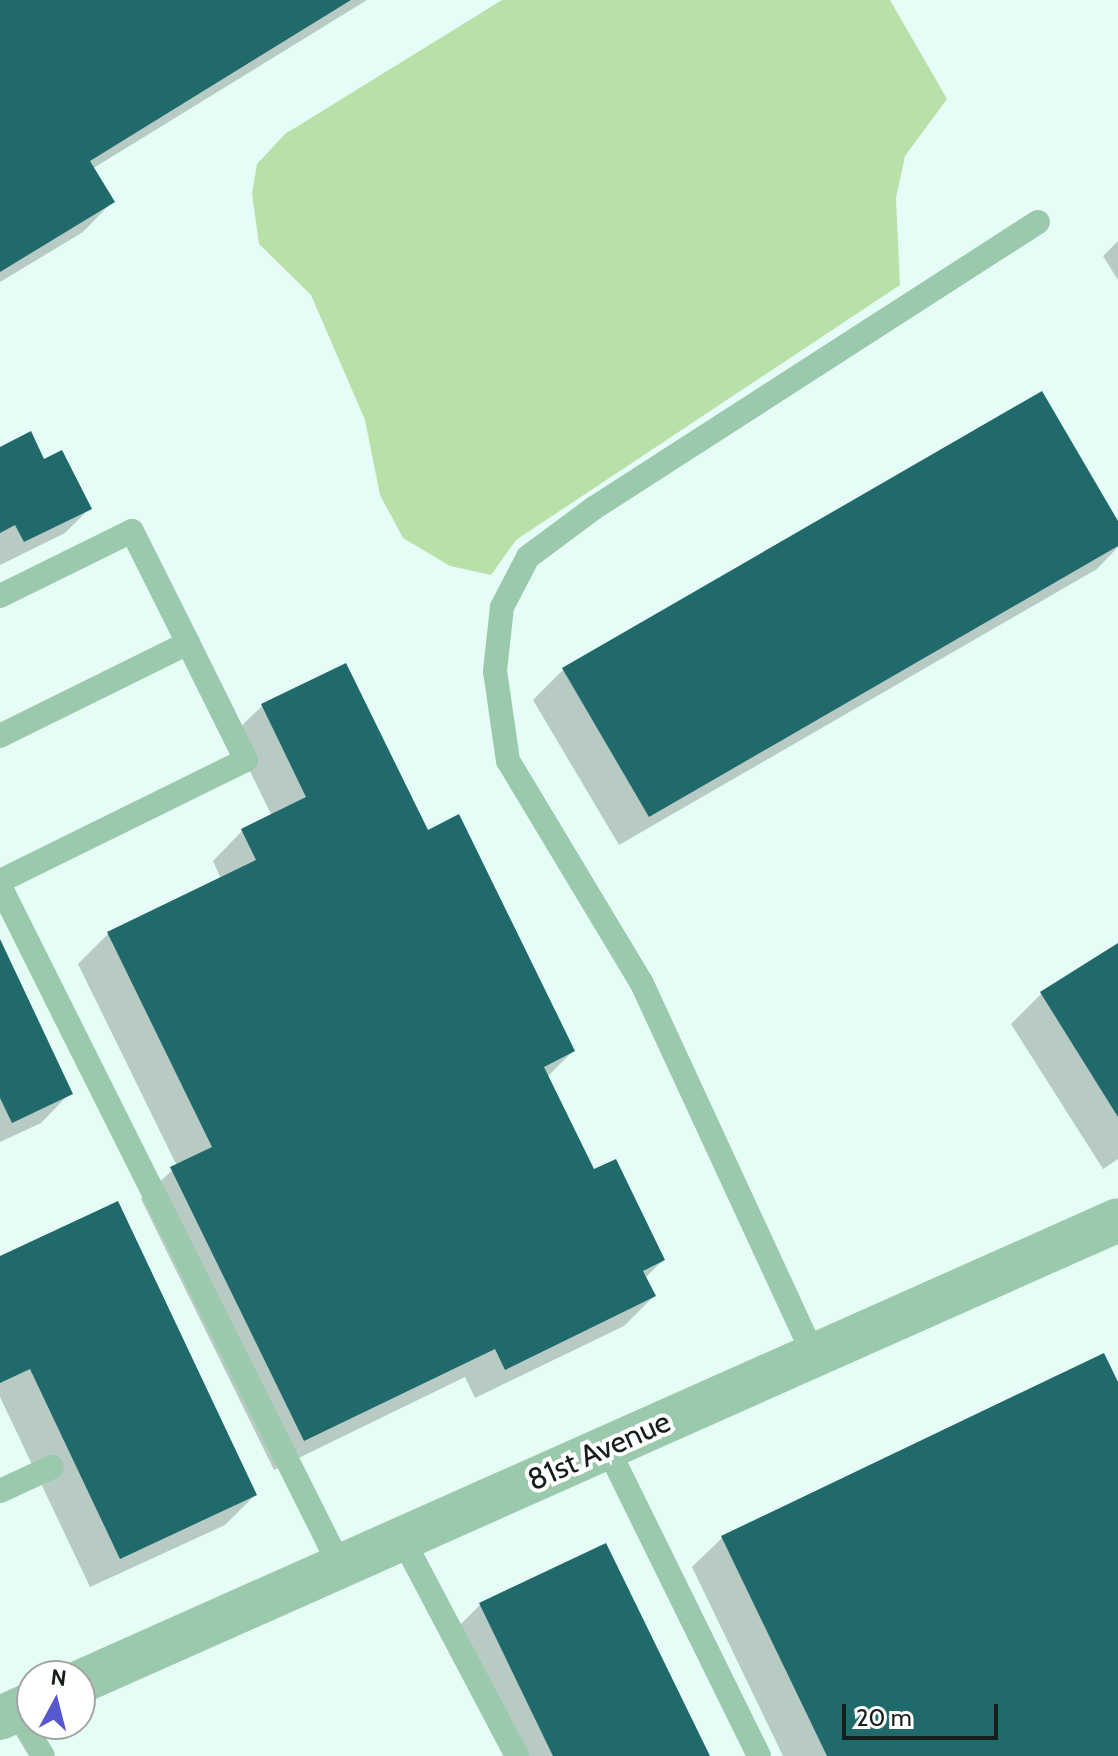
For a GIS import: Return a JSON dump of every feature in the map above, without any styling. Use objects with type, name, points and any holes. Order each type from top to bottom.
[{"type":"street","name":"81st Avenue","points":[[96,1675],[1118,1220]]},
{"type":"lane","points":[[814,1356],[641,982],[508,761],[495,671],[502,607],[528,557],[594,508],[1038,222]]},
{"type":"lane","points":[[0,596],[132,531],[246,760],[0,883],[340,1566]]},
{"type":"lane","points":[[0,736],[188,643]]},
{"type":"lane","points":[[607,1447],[759,1756]]},
{"type":"lane","points":[[0,1491],[52,1467]]},
{"type":"lane","points":[[402,1538],[517,1756]]},
{"type":"lane","points":[[11,1710],[43,1756]]},
{"type":"green space","points":[[502,0],[890,0],[947,99],[905,156],[896,198],[900,285],[516,540],[491,575],[450,566],[403,538],[380,495],[365,420],[311,295],[259,244],[252,194],[257,164],[285,134]]},
{"type":"building","points":[[0,0],[351,0],[90,161],[115,202],[0,272]]},
{"type":"building","points":[[1042,391],[1118,521],[1118,546],[649,817],[562,668]]},
{"type":"building","points":[[31,431],[44,459],[62,450],[92,509],[24,542],[15,525],[0,533],[0,447]]},
{"type":"building","points":[[346,663],[428,830],[459,814],[575,1051],[544,1067],[594,1169],[616,1159],[665,1260],[643,1271],[656,1296],[505,1370],[495,1349],[304,1441],[170,1167],[212,1147],[107,932],[256,860],[241,829],[306,797],[261,704]]},
{"type":"building","points":[[0,939],[73,1094],[12,1123],[0,1098]]},
{"type":"building","points":[[1118,943],[1118,1117],[1040,992]]},
{"type":"building","points":[[118,1201],[257,1495],[120,1559],[30,1369],[0,1383],[0,1256]]},
{"type":"building","points":[[1104,1353],[1118,1382],[1118,1756],[827,1756],[721,1536]]},
{"type":"building","points":[[606,1543],[710,1756],[553,1756],[479,1603]]}]
